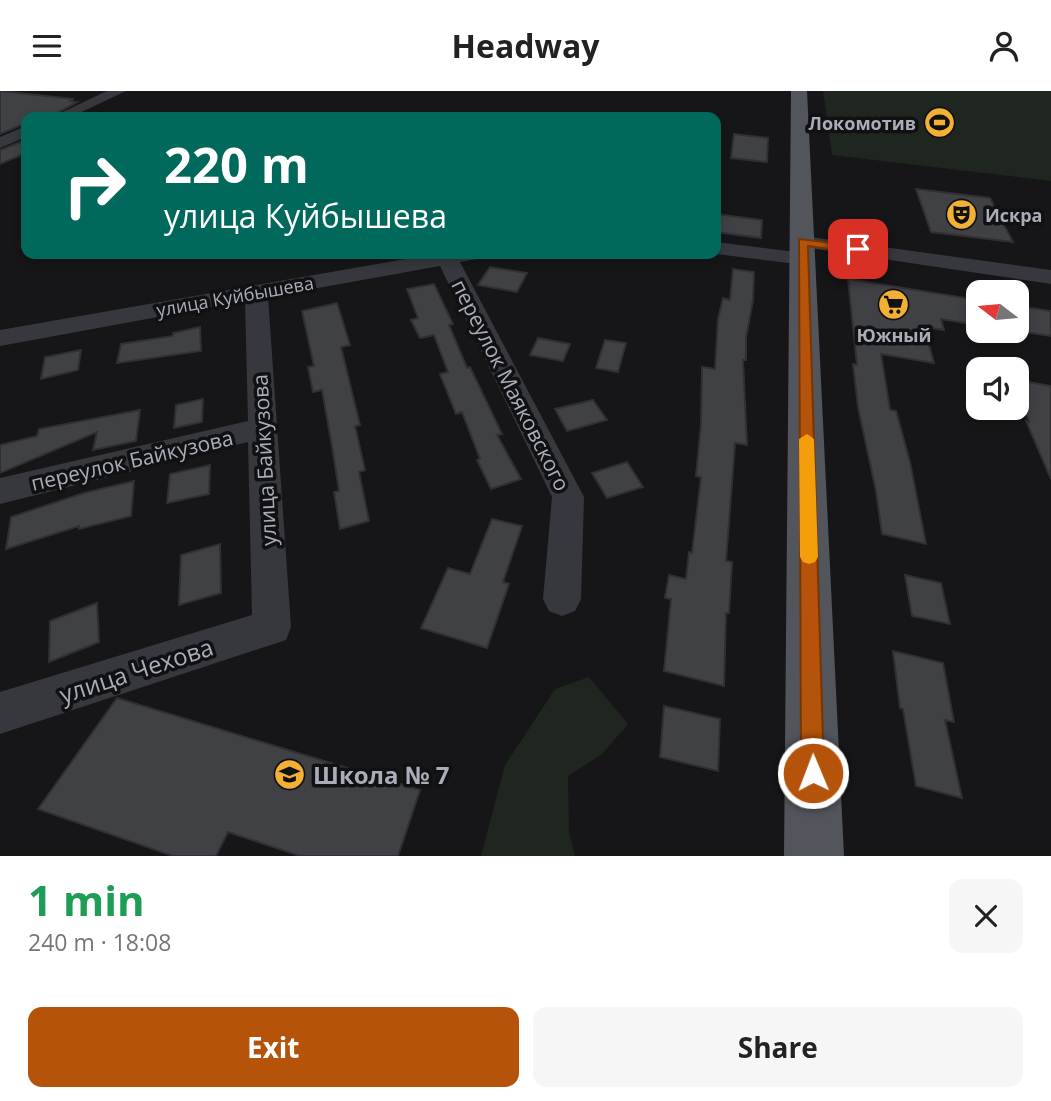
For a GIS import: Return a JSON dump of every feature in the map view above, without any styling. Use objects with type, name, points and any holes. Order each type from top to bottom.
[{"type":"main road","points":[[799,91],[814,856]]},
{"type":"street","points":[[70,112],[114,91]]},
{"type":"street","points":[[0,143],[21,133]]},
{"type":"street","points":[[721,248],[803,250],[1050,278]]},
{"type":"street","name":"улица Куйбышева","points":[[0,338],[441,259]]},
{"type":"street","name":"переулок Маяковского","points":[[459,259],[568,497],[562,599]]},
{"type":"street","name":"улица Байкузова","points":[[256,292],[272,627]]},
{"type":"street","name":"переулок Байкузова","points":[[0,491],[263,428]]},
{"type":"street","name":"улица Чехова","points":[[0,713],[272,627]]},
{"type":"shaded area","name":"Локомотив","points":[[823,91],[1051,91],[1051,181],[832,155]]},
{"type":"shaded area","points":[[589,677],[628,724],[602,754],[568,776],[569,832],[575,856],[481,856],[505,765],[555,689]]},
{"type":"building","points":[[0,91],[74,99],[69,101],[77,102],[59,112],[21,112],[21,125],[0,134]]},
{"type":"building","points":[[734,134],[768,138],[767,162],[731,158]]},
{"type":"building","points":[[21,142],[21,155],[0,164],[0,150]]},
{"type":"building","name":"Искра","points":[[916,189],[990,198],[1013,242],[931,232]]},
{"type":"building","points":[[721,215],[762,220],[761,238],[721,233]]},
{"type":"building","points":[[490,267],[527,273],[517,292],[478,285]]},
{"type":"building","points":[[733,269],[754,272],[746,360],[743,360],[747,445],[735,443],[726,561],[732,562],[729,613],[726,613],[724,686],[664,671],[671,599],[665,598],[669,575],[686,579],[689,552],[692,553],[701,477],[696,476],[701,424],[702,367],[715,369],[718,319],[723,298],[730,300]]},
{"type":"building","points":[[848,279],[966,298],[966,323],[941,319],[944,330],[924,327],[934,363],[881,354],[890,410],[896,411],[910,462],[926,544],[882,534],[858,407],[853,364],[857,365]]},
{"type":"building","points":[[434,284],[453,324],[449,325],[467,368],[470,367],[502,434],[497,435],[521,479],[491,489],[477,460],[480,459],[462,412],[456,414],[440,374],[448,372],[434,335],[420,338],[411,320],[418,318],[407,289]]},
{"type":"building","points":[[337,303],[350,345],[341,347],[360,425],[355,426],[365,470],[359,472],[369,521],[340,529],[334,492],[339,491],[332,446],[322,390],[313,392],[308,367],[314,366],[302,311]]},
{"type":"building","points":[[1029,308],[1051,311],[1051,336],[1029,333]]},
{"type":"building","points":[[200,327],[201,351],[117,363],[121,344],[173,336],[173,333]]},
{"type":"building","points":[[538,338],[570,344],[563,361],[530,355]]},
{"type":"building","points":[[605,340],[626,343],[618,372],[596,368]]},
{"type":"building","points":[[81,350],[78,370],[41,379],[45,357]]},
{"type":"building","points":[[1029,382],[1051,386],[1051,479],[1026,421],[1029,422]]},
{"type":"building","points":[[203,399],[202,422],[174,428],[176,405]]},
{"type":"building","points":[[593,400],[607,420],[567,431],[555,409]]},
{"type":"building","points":[[140,410],[136,441],[93,450],[97,432],[0,473],[0,445],[37,436],[39,429]]},
{"type":"building","points":[[627,462],[643,487],[607,498],[592,473]]},
{"type":"building","points":[[210,465],[209,494],[167,503],[170,474]]},
{"type":"building","points":[[134,481],[131,516],[79,529],[79,526],[6,549],[11,517],[84,493]]},
{"type":"building","points":[[492,519],[522,526],[503,582],[509,584],[487,648],[421,628],[448,568],[470,574]]},
{"type":"building","points":[[220,544],[221,593],[179,605],[181,555]]},
{"type":"building","points":[[905,575],[941,583],[950,624],[912,616]]},
{"type":"building","points":[[97,603],[99,642],[49,662],[50,621]]},
{"type":"building","points":[[893,651],[943,663],[954,722],[945,720],[962,798],[916,786],[903,709],[900,708]]},
{"type":"building","points":[[117,698],[420,790],[398,856],[300,856],[228,832],[216,856],[173,856],[38,809]]},
{"type":"building","points":[[664,706],[720,719],[718,771],[660,757]]},
{"type":"slow traffic","points":[[807,439],[809,557]]},
{"type":"place","name":"Локомотив","points":[[939,123]]},
{"type":"place","name":"Искра","points":[[962,215]]},
{"type":"place","name":"Южный","points":[[894,304]]},
{"type":"place","name":"Школа № 7","points":[[290,774]]},
{"type":"route","points":[[813,773],[803,242],[858,249]]}]
